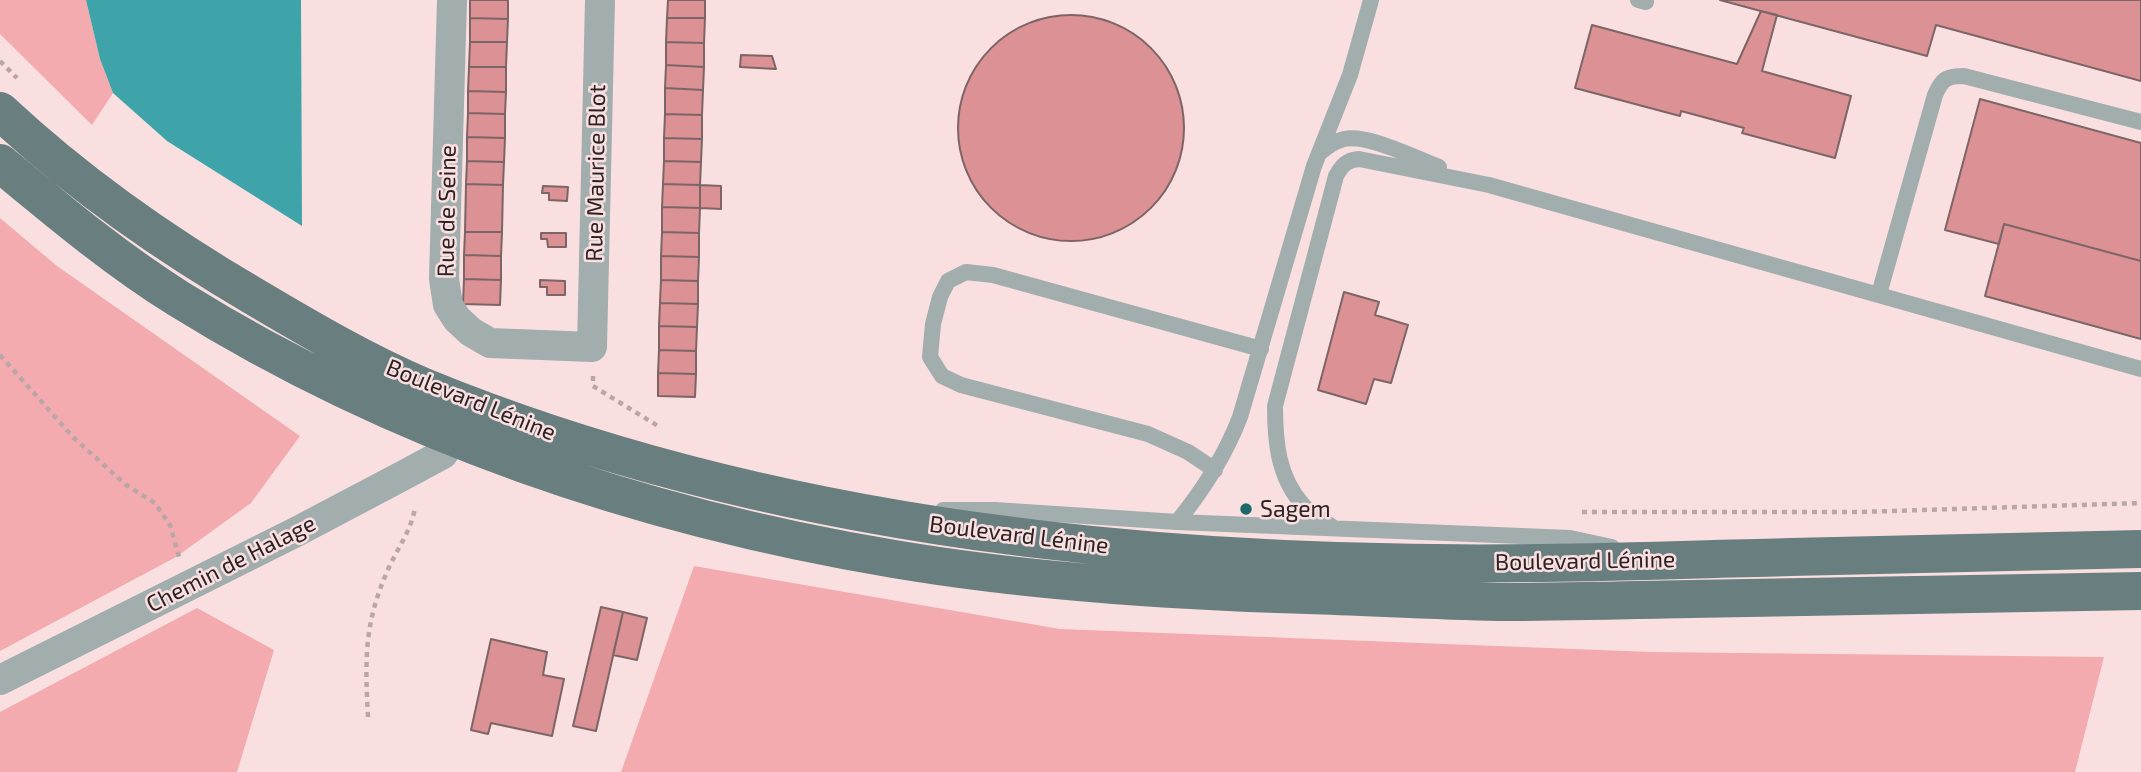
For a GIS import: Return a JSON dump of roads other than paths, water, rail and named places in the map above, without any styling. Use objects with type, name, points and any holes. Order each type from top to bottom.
[{"type":"main road","name":"Boulevard Lénine","points":[[0,111],[29,139],[117,208],[203,267],[303,326],[419,384],[513,421],[669,470],[788,500],[936,525],[1086,545],[1404,562],[1539,563],[2141,549]]},
{"type":"main road","name":"Boulevard Lénine","points":[[0,163],[85,234],[178,298],[294,365],[498,456],[620,496],[778,536],[895,559],[1027,576],[1217,592],[1496,602],[2141,591]]},
{"type":"street","name":"Rue de Seine","points":[[452,0],[444,279],[448,305],[457,319],[471,332],[490,343],[592,347]]},
{"type":"street","name":"Rue Maurice Blot","points":[[592,347],[600,0]]},
{"type":"street","name":"Chemin de Halage","points":[[0,680],[298,531],[443,454],[453,438]]},
{"type":"lane","points":[[1177,522],[1215,470],[1240,416],[1314,166],[1350,75],[1371,0]]},
{"type":"lane","points":[[1879,294],[1941,81],[1949,76],[1964,76],[2141,122]]},
{"type":"lane","points":[[1321,152],[1331,144],[1356,138],[1379,144],[1477,182]]},
{"type":"lane","points":[[1334,528],[1303,505],[1280,464],[1275,442],[1275,407],[1336,176],[1341,166],[1350,160],[1359,159],[1477,182],[2141,369]]},
{"type":"lane","points":[[1215,470],[1188,452],[1148,434],[961,384],[942,376],[930,357],[933,324],[940,297],[948,281],[966,272],[993,275],[1261,349]]},
{"type":"lane","points":[[851,510],[996,510],[1177,522],[1570,538],[1672,560]]},
{"type":"water","points":[[86,0],[301,0],[302,226],[167,141],[113,93],[100,59]]},
{"type":"place","name":"Sagem","points":[[1246,509]]}]
